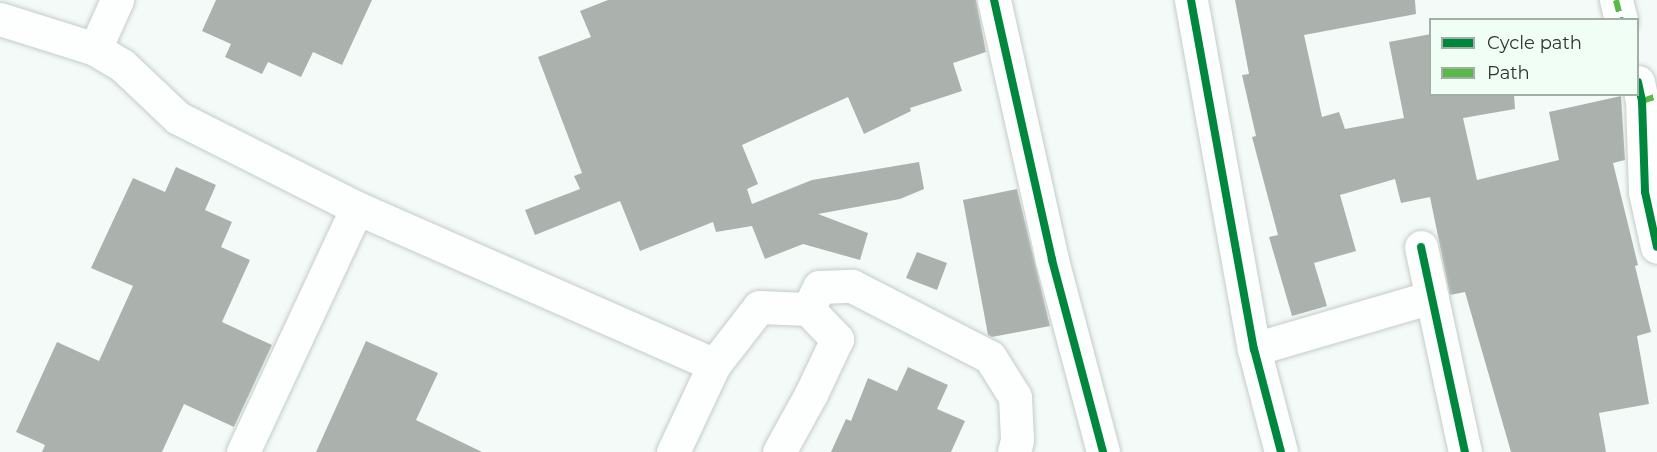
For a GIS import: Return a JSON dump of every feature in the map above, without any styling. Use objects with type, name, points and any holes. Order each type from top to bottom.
[{"type":"street","points":[[95,49],[117,0]]},
{"type":"street","points":[[994,0],[1052,260],[1103,452]]},
{"type":"street","points":[[1191,0],[1254,348],[1281,452]]},
{"type":"street","points":[[1616,0],[1620,18]]},
{"type":"street","points":[[0,19],[95,49],[122,65],[178,117],[357,208],[714,365]]},
{"type":"street","points":[[1646,93],[1645,192],[1657,247]]},
{"type":"street","points":[[243,452],[357,208]]},
{"type":"street","points":[[1421,247],[1465,452]]},
{"type":"street","points":[[808,309],[819,287],[852,286],[990,357],[1015,397],[1017,440],[1014,452]]},
{"type":"street","points":[[1254,348],[1432,297]]},
{"type":"street","points":[[673,452],[714,365],[759,307],[808,309],[837,339],[811,394],[779,452]]},
{"type":"building","points":[[216,0],[372,0],[342,65],[313,52],[301,77],[268,62],[262,74],[225,57],[231,44],[202,31]]},
{"type":"building","points":[[608,0],[976,0],[986,52],[953,63],[962,91],[910,108],[911,111],[864,134],[848,97],[742,145],[758,184],[747,189],[752,204],[812,180],[919,162],[924,189],[900,199],[818,214],[868,233],[860,260],[803,244],[765,259],[752,226],[716,232],[713,222],[640,251],[620,201],[535,235],[525,210],[580,189],[574,176],[582,173],[538,57],[591,37],[580,11]]},
{"type":"building","points":[[1235,0],[1415,0],[1416,14],[1304,35],[1322,117],[1339,112],[1345,129],[1404,118],[1389,42],[1429,34],[1429,96],[1514,96],[1515,109],[1463,118],[1477,180],[1559,160],[1549,112],[1621,96],[1625,160],[1613,163],[1638,265],[1635,266],[1651,332],[1637,336],[1649,404],[1599,413],[1606,452],[1511,452],[1465,292],[1450,295],[1430,197],[1401,203],[1395,179],[1340,195],[1356,251],[1314,263],[1327,306],[1292,316],[1269,237],[1278,235],[1252,137],[1256,136],[1242,75],[1249,74]]},
{"type":"building","points":[[176,167],[216,185],[205,210],[232,222],[221,247],[250,260],[222,322],[272,345],[234,427],[184,404],[162,452],[42,452],[45,445],[16,432],[57,342],[99,361],[133,286],[91,268],[133,178],[165,192]]},
{"type":"building","points":[[1017,189],[1050,326],[992,337],[988,335],[963,200]]},
{"type":"building","points":[[917,252],[947,263],[937,290],[906,278]]},
{"type":"building","points":[[366,341],[438,373],[416,420],[482,452],[316,452]]},
{"type":"building","points":[[908,367],[948,385],[937,409],[965,421],[951,452],[831,452],[846,419],[851,421],[868,378],[897,391]]},
{"type":"marked path","points":[[1616,0],[1620,18]]},
{"type":"marked path","points":[[1642,101],[1657,96]]},
{"type":"cycle path","points":[[994,0],[1052,260],[1103,452]]},
{"type":"cycle path","points":[[1191,0],[1254,349],[1281,452]]},
{"type":"cycle path","points":[[1639,87],[1642,101],[1645,192],[1657,247]]},
{"type":"cycle path","points":[[1421,247],[1465,452]]}]
